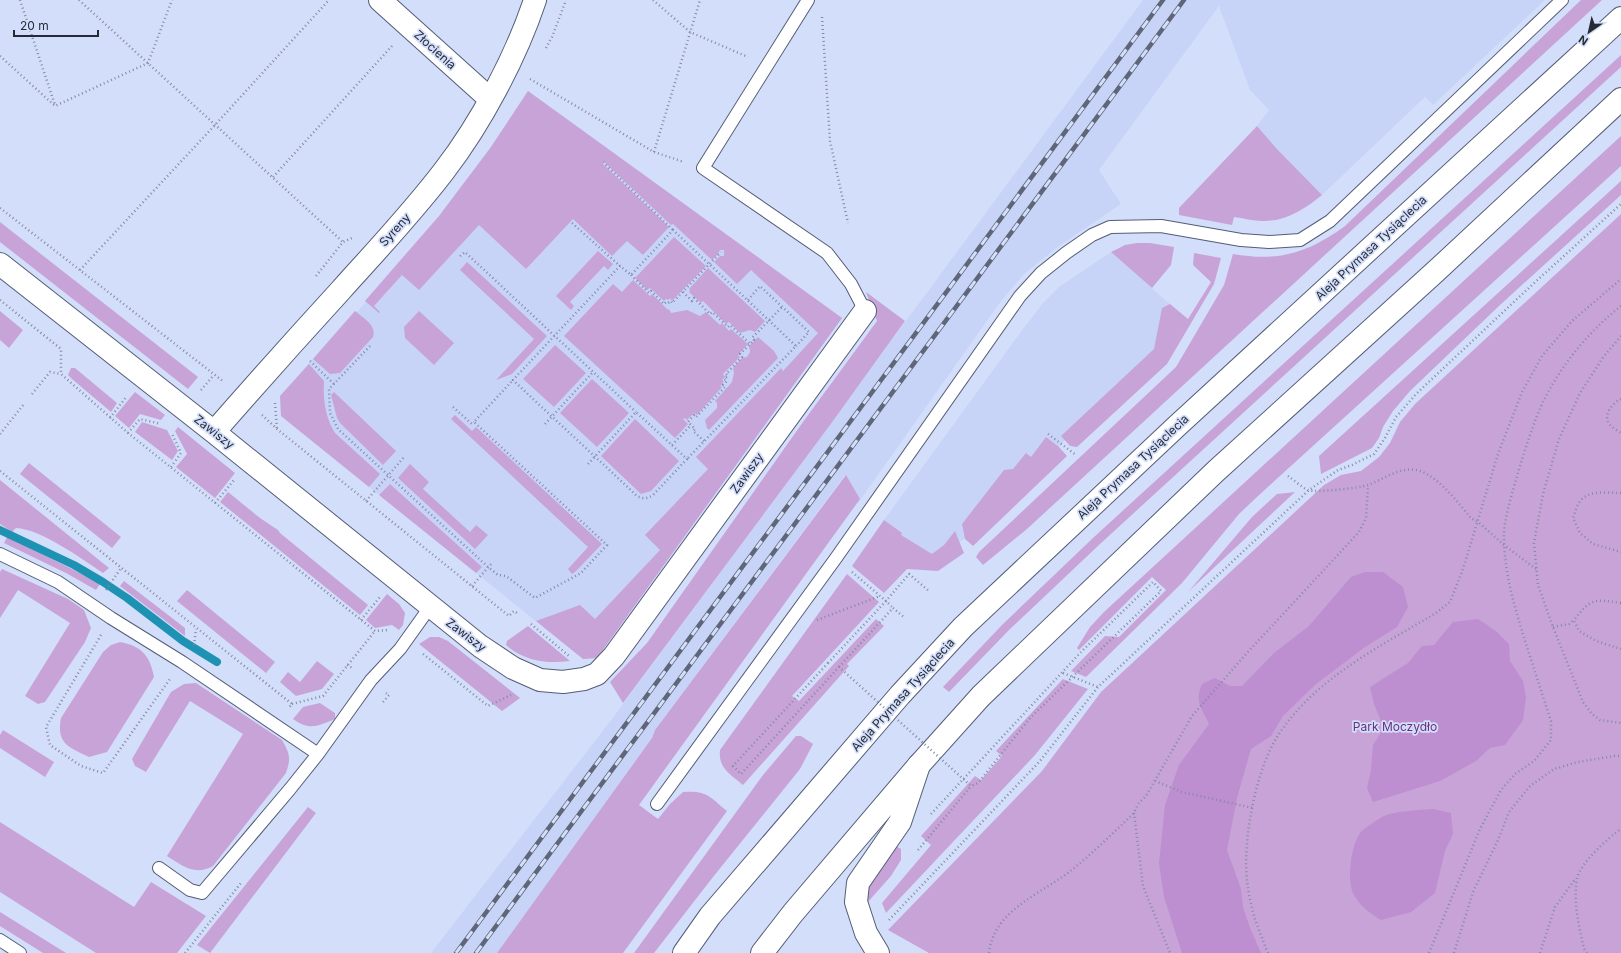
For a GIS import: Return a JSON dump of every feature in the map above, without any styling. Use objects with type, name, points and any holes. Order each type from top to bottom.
[{"type":"main road","name":"Złocienia","points":[[380,0],[490,99]]},
{"type":"main road","name":"Syreny","points":[[214,432],[417,204],[466,140],[490,99],[526,25],[535,0]]},
{"type":"main road","name":"Aleja Prymasa Tysiąclecia","points":[[684,953],[710,916],[900,695],[963,627],[1178,425],[1621,18]]},
{"type":"main road","points":[[762,953],[792,914],[919,765],[981,696],[1199,488],[1621,99]]},
{"type":"main road","name":"Zawiszy","points":[[0,264],[214,432],[480,646],[513,668],[540,680],[563,682],[584,679],[597,674],[614,656],[865,311]]},
{"type":"main road","points":[[878,953],[866,933],[856,902],[858,882],[900,822],[919,765]]},
{"type":"lane","points":[[808,0],[703,168],[827,253],[851,284],[865,311]]},
{"type":"lane","points":[[657,804],[836,558],[1020,296],[1042,273],[1092,235],[1110,227],[1161,226],[1241,240],[1269,242],[1300,240],[1330,221],[1562,0]]},
{"type":"lane","points":[[0,554],[58,582],[111,618],[182,662],[318,754]]},
{"type":"lane","points":[[159,868],[190,890],[202,893],[318,754],[371,680],[407,641],[430,607]]},
{"type":"lane","points":[[0,940],[20,953]]},
{"type":"path","points":[[20,0],[55,106]]},
{"type":"path","points":[[79,0],[343,242]]},
{"type":"path","points":[[55,106],[148,63],[172,0]]},
{"type":"path","points":[[80,270],[329,0]]},
{"type":"path","points":[[653,0],[690,32],[767,65]]},
{"type":"path","points":[[654,152],[700,0]]},
{"type":"path","points":[[822,15],[830,141],[848,223]]},
{"type":"path","points":[[273,177],[397,41]]},
{"type":"path","points":[[0,56],[55,106]]},
{"type":"path","points":[[530,79],[654,152],[703,168]]},
{"type":"path","points":[[602,162],[796,346]]},
{"type":"path","points":[[887,922],[1040,760],[1098,687],[1309,490],[1338,470],[1374,454],[1385,438],[1396,417],[1416,394],[1621,204]]},
{"type":"path","points":[[0,208],[228,385]]},
{"type":"path","points":[[572,223],[631,275],[649,293],[650,291],[664,304],[671,301],[672,303],[721,252]]},
{"type":"path","points":[[631,275],[673,230]]},
{"type":"path","points":[[460,256],[465,252],[687,459]]},
{"type":"path","points":[[474,422],[620,266]]},
{"type":"path","points":[[1268,953],[1254,917],[1247,884],[1245,859],[1248,828],[1262,771],[1276,738],[1292,716],[1336,675],[1436,613],[1450,602],[1463,569],[1498,454],[1522,392],[1542,356],[1572,321],[1621,279]]},
{"type":"path","points":[[513,380],[637,496],[642,499],[648,498],[653,495],[809,332],[760,286],[748,300]]},
{"type":"path","points":[[683,292],[692,301],[694,298],[710,314],[712,312],[728,327],[730,325],[750,344]]},
{"type":"path","points":[[0,300],[61,349],[61,374]]},
{"type":"path","points":[[1429,953],[1480,829],[1501,790],[1516,774],[1534,761],[1551,740],[1551,721],[1516,611],[1510,587],[1504,536],[1510,502],[1532,431],[1542,406],[1561,372],[1586,338],[1621,306]]},
{"type":"path","points":[[704,441],[693,431],[695,429],[688,422],[694,415],[696,417],[726,387],[723,385],[727,382],[724,379],[728,376],[726,374],[742,357],[740,354],[754,340],[752,338],[782,307]]},
{"type":"path","points":[[1621,336],[1604,356],[1580,394],[1559,439],[1544,494],[1534,543],[1538,585],[1583,702],[1592,714],[1600,720],[1621,723]]},
{"type":"path","points":[[370,346],[329,390],[330,413],[338,429],[488,567],[498,575],[506,576],[535,598],[581,573],[607,545],[474,422],[472,424],[453,407]]},
{"type":"path","points":[[311,361],[334,384]]},
{"type":"path","points":[[32,394],[50,372],[61,374],[128,433],[361,620],[375,630],[389,630],[407,641],[488,706]]},
{"type":"path","points":[[545,424],[593,372]]},
{"type":"path","points":[[1621,399],[1614,402],[1609,409],[1607,417],[1610,424],[1621,433]]},
{"type":"path","points":[[0,434],[24,404]]},
{"type":"path","points":[[588,464],[636,412]]},
{"type":"path","points":[[261,414],[509,616],[514,611],[517,613]]},
{"type":"path","points":[[672,445],[691,425]]},
{"type":"path","points":[[171,467],[181,453],[172,433]]},
{"type":"path","points":[[1048,434],[1076,455]]},
{"type":"path","points":[[366,501],[406,456]]},
{"type":"path","points":[[1288,476],[1309,490],[1318,491],[1368,486],[1394,473],[1408,470],[1420,471],[1439,483],[1471,518],[1536,569]]},
{"type":"path","points":[[0,471],[292,704]]},
{"type":"path","points":[[215,503],[234,479]]},
{"type":"path","points":[[989,953],[995,931],[1012,910],[1073,869],[1134,813],[1138,804],[1146,796],[1192,716],[1246,654],[1359,532],[1366,518],[1368,486]]},
{"type":"path","points":[[1621,493],[1596,493],[1586,497],[1579,502],[1573,518],[1580,533],[1593,544],[1621,552]]},
{"type":"path","points":[[472,586],[492,563]]},
{"type":"path","points":[[107,588],[121,568]]},
{"type":"path","points":[[852,571],[905,618]]},
{"type":"path","points":[[893,608],[741,774],[733,766],[886,601],[909,574],[930,592]]},
{"type":"path","points":[[918,850],[971,786],[978,783],[1030,718],[1161,591],[1153,582],[1082,652],[926,819]]},
{"type":"path","points":[[361,620],[380,596]]},
{"type":"path","points":[[811,622],[880,596]]},
{"type":"path","points":[[1553,627],[1569,624],[1586,606],[1593,602],[1607,601],[1621,603]]},
{"type":"path","points":[[111,618],[46,727],[50,745],[81,766],[103,773],[182,662]]},
{"type":"path","points":[[1574,620],[1579,631],[1596,641],[1621,649]]},
{"type":"path","points":[[531,624],[572,657]]},
{"type":"path","points":[[194,644],[196,628]]},
{"type":"path","points":[[277,726],[292,704],[323,696],[375,630]]},
{"type":"path","points":[[839,667],[971,786]]},
{"type":"path","points":[[1063,673],[1098,687]]},
{"type":"path","points":[[1454,953],[1473,892],[1498,840],[1509,812],[1530,786],[1554,769],[1578,762],[1621,756]]},
{"type":"path","points":[[1154,781],[1182,792],[1253,808]]},
{"type":"path","points":[[1134,813],[1143,886],[1170,953]]},
{"type":"path","points":[[1540,953],[1555,907],[1589,858],[1604,841],[1621,829]]},
{"type":"path","points":[[1577,877],[1576,912],[1584,949],[1587,953]]},
{"type":"shaded area","points":[[1143,0],[1545,0],[1433,105],[1425,97],[1322,195],[1276,148],[1257,126],[1269,110],[1250,90],[1219,6],[1099,170],[1121,204],[1059,246],[1024,274],[1001,301],[858,503],[845,475],[655,730],[652,738],[497,953],[431,953],[612,719]]},
{"type":"shaded area","points":[[528,91],[842,318],[597,658],[583,659],[281,416],[280,396],[355,311],[357,312],[366,302],[365,301],[439,216],[491,147]]},
{"type":"shaded area","points":[[1111,252],[1188,320],[1065,440],[985,527],[935,556],[900,535],[901,533],[884,520],[1020,333],[1043,303],[1059,287]]},
{"type":"green space","points":[[1581,0],[1602,0],[1027,529],[983,565],[976,557],[979,552],[1176,367],[1224,285],[1233,254],[1265,257],[1292,253],[1318,243],[1345,226]]},
{"type":"green space","points":[[1621,55],[1621,67],[1100,544],[1009,630],[949,692],[943,687],[1002,625],[1093,538]]},
{"type":"green space","points":[[528,91],[842,318],[597,658],[583,659],[536,621],[580,605],[595,619],[660,550],[645,535],[708,469],[696,457],[781,368],[783,371],[818,333],[751,270],[737,284],[714,262],[720,256],[724,256],[724,250],[720,250],[712,260],[673,224],[671,225],[603,161],[602,163],[669,227],[643,255],[627,241],[612,256],[573,219],[526,269],[479,225],[419,290],[402,275],[374,306],[380,312],[379,313],[365,301],[439,216],[491,147]]},
{"type":"green space","points":[[1257,126],[1276,148],[1322,195],[1294,214],[1270,221],[1255,221],[1234,217],[1232,225],[1179,215],[1179,208]]},
{"type":"green space","points":[[1621,136],[1621,166],[1239,514],[1182,583],[1086,677],[1071,671],[1105,636],[1119,637],[1166,590],[1152,577],[1079,650],[1077,648],[1090,627],[1104,612]]},
{"type":"green space","points":[[1621,181],[1621,195],[1500,305],[1410,391],[1393,411],[1372,448],[1321,474],[1319,456]]},
{"type":"green space","name":"Park Moczydło","points":[[1621,214],[1621,953],[929,953],[888,930],[1042,771],[1101,692],[1324,485],[1341,475],[1361,471],[1379,457],[1390,443],[1400,422],[1415,404]]},
{"type":"green space","points":[[0,222],[198,377],[188,389],[0,242]]},
{"type":"green space","points":[[674,237],[706,266],[672,301],[670,298],[669,300],[666,299],[664,301],[650,288],[647,290],[635,278]]},
{"type":"green space","points":[[1150,243],[1174,247],[1171,265],[1152,288],[1111,252],[1125,245]]},
{"type":"green space","points":[[598,251],[613,264],[608,270],[604,266],[570,302],[574,306],[571,310],[556,296]]},
{"type":"green space","points":[[1194,253],[1221,258],[1214,284],[1167,364],[1077,447],[1070,446],[1061,436],[1154,349],[1162,308],[1170,304],[1188,319],[1211,282],[1193,265]]},
{"type":"green space","points":[[467,262],[547,336],[512,374],[496,380],[534,339],[460,270]]},
{"type":"green space","points":[[708,268],[765,321],[755,332],[750,330],[740,333],[729,322],[726,324],[703,301],[701,303],[689,292],[689,289]]},
{"type":"green space","points":[[633,280],[650,296],[652,294],[668,310],[669,309],[671,313],[687,310],[700,316],[706,312],[720,325],[722,323],[729,331],[731,329],[748,344],[738,355],[740,357],[723,374],[725,377],[722,380],[724,382],[720,386],[722,387],[697,415],[694,413],[687,420],[685,418],[683,419],[688,424],[675,438],[564,336],[613,284],[622,292]]},
{"type":"green space","points":[[866,292],[905,321],[830,425],[623,703],[610,682],[647,643],[803,422],[877,321]]},
{"type":"green space","points":[[0,311],[23,330],[9,348],[0,340]]},
{"type":"green space","points":[[355,311],[371,325],[374,333],[373,337],[340,373],[330,374],[313,359]]},
{"type":"green space","points":[[419,311],[454,343],[434,365],[405,338],[404,327]]},
{"type":"green space","points":[[758,337],[774,351],[778,358],[709,430],[705,420],[717,408],[717,403],[715,401],[732,382],[734,373],[733,368],[742,358],[747,357],[750,352],[749,346]]},
{"type":"green space","points":[[555,345],[586,373],[554,407],[523,379]]},
{"type":"green space","points":[[309,364],[324,381],[325,408],[335,433],[380,474],[369,487],[281,416],[280,396]]},
{"type":"green space","points":[[71,368],[75,368],[117,403],[111,412],[68,375]]},
{"type":"green space","points":[[592,379],[629,413],[597,447],[560,413]]},
{"type":"green space","points":[[135,392],[165,415],[161,420],[140,414],[129,428],[115,416]]},
{"type":"green space","points":[[334,392],[396,451],[383,465],[340,423],[337,418],[331,395]]},
{"type":"green space","points":[[455,415],[472,431],[476,427],[602,544],[576,571],[572,574],[568,569],[588,547],[451,419]]},
{"type":"green space","points":[[635,419],[679,461],[651,491],[641,494],[601,456]]},
{"type":"green space","points":[[142,422],[167,430],[178,451],[172,460],[135,432]]},
{"type":"green space","points":[[178,427],[235,473],[215,498],[176,467],[187,454],[175,431]]},
{"type":"green space","points":[[1046,437],[1059,447],[1067,456],[973,546],[965,539],[962,524],[1004,470],[1013,469],[1026,453],[1031,457]]},
{"type":"green space","points":[[29,463],[121,537],[112,548],[20,474]]},
{"type":"green space","points":[[410,464],[429,482],[423,489],[470,532],[476,525],[488,535],[475,549],[398,478]]},
{"type":"green space","points":[[846,475],[860,499],[639,805],[658,819],[670,804],[683,792],[698,792],[712,798],[727,811],[623,953],[497,953],[652,738],[655,730]]},
{"type":"green space","points":[[0,480],[109,568],[103,573],[73,553],[37,533],[16,528],[12,532],[0,524]]},
{"type":"green space","points":[[390,484],[482,567],[476,573],[379,495]]},
{"type":"green space","points":[[228,492],[260,518],[278,530],[368,605],[360,615],[220,502]]},
{"type":"green space","points":[[1295,492],[1189,591],[1252,517],[1277,494]]},
{"type":"green space","points":[[884,520],[902,533],[901,535],[932,554],[944,545],[955,531],[964,553],[938,571],[907,569],[884,593],[852,566]]},
{"type":"green space","points":[[7,537],[100,584],[96,590],[66,573],[4,543]]},
{"type":"green space","points":[[2,569],[68,599],[84,610],[91,628],[85,642],[45,702],[38,704],[25,696],[70,623],[18,590],[0,618],[0,572]]},
{"type":"green space","points":[[1365,572],[1383,572],[1403,587],[1408,607],[1397,627],[1365,647],[1316,684],[1283,716],[1271,736],[1251,749],[1237,798],[1227,850],[1241,889],[1243,907],[1261,953],[1182,953],[1164,897],[1159,863],[1165,805],[1179,765],[1209,724],[1199,700],[1202,684],[1215,678],[1230,686],[1242,686],[1274,653],[1309,626],[1351,577]]},
{"type":"green space","points":[[847,574],[879,602],[792,696],[799,701],[876,619],[884,626],[847,664],[849,666],[743,785],[729,774],[723,766],[721,762],[720,750]]},
{"type":"green space","points":[[124,581],[185,628],[185,636],[120,586]]},
{"type":"green space","points":[[187,590],[275,662],[266,673],[177,601]]},
{"type":"green space","points":[[387,594],[399,604],[405,613],[403,625],[399,630],[392,625],[375,628],[366,620]]},
{"type":"green space","points":[[1478,619],[1496,631],[1509,644],[1510,661],[1523,681],[1526,698],[1523,720],[1505,745],[1490,748],[1476,761],[1440,781],[1373,802],[1367,788],[1371,770],[1373,745],[1384,728],[1374,704],[1370,687],[1408,663],[1422,646],[1434,645],[1453,622]]},
{"type":"green space","points":[[528,626],[570,661],[553,662],[528,658],[506,645],[507,641]]},
{"type":"green space","points":[[430,637],[439,637],[448,641],[520,698],[502,711],[419,644]]},
{"type":"green space","points":[[120,642],[134,646],[147,657],[154,677],[107,752],[89,757],[70,747],[62,739],[60,734],[61,718],[103,652],[111,645]]},
{"type":"green space","points":[[317,661],[334,674],[322,689],[296,696],[280,682],[288,672],[300,682]]},
{"type":"green space","points":[[1063,679],[1088,689],[1035,755],[886,913],[882,903],[931,845],[921,836],[975,776],[981,780],[1002,756],[996,751]]},
{"type":"green space","points":[[196,683],[282,740],[289,756],[289,763],[286,773],[213,866],[200,870],[194,870],[184,866],[167,856],[243,734],[190,701],[146,772],[135,766],[132,759],[171,692],[184,684]]},
{"type":"green space","points":[[320,703],[335,713],[335,719],[324,724],[309,726],[299,723],[293,719],[303,707]]},
{"type":"green space","points":[[3,730],[54,762],[45,777],[0,748],[0,735]]},
{"type":"green space","points":[[796,736],[801,736],[813,744],[800,769],[654,953],[634,953],[763,775]]},
{"type":"green space","points":[[308,807],[316,813],[210,953],[197,945]]},
{"type":"green space","points":[[1433,809],[1451,813],[1453,834],[1445,851],[1435,893],[1411,912],[1381,920],[1356,899],[1352,889],[1350,873],[1352,855],[1357,839],[1364,829],[1387,815],[1407,811]]},
{"type":"green space","points":[[0,822],[134,907],[151,882],[206,916],[177,953],[96,953],[0,892]]},
{"type":"green space","points":[[896,846],[901,849],[901,860],[891,876],[867,903],[867,894],[872,879]]},
{"type":"green space","points":[[0,912],[66,953],[43,953],[0,926]]},
{"type":"waterway","points":[[0,530],[74,565],[103,582],[127,598],[183,641],[217,662]]},
{"type":"railway","points":[[456,953],[1163,0]]},
{"type":"railway","points":[[476,953],[1184,0]]}]
